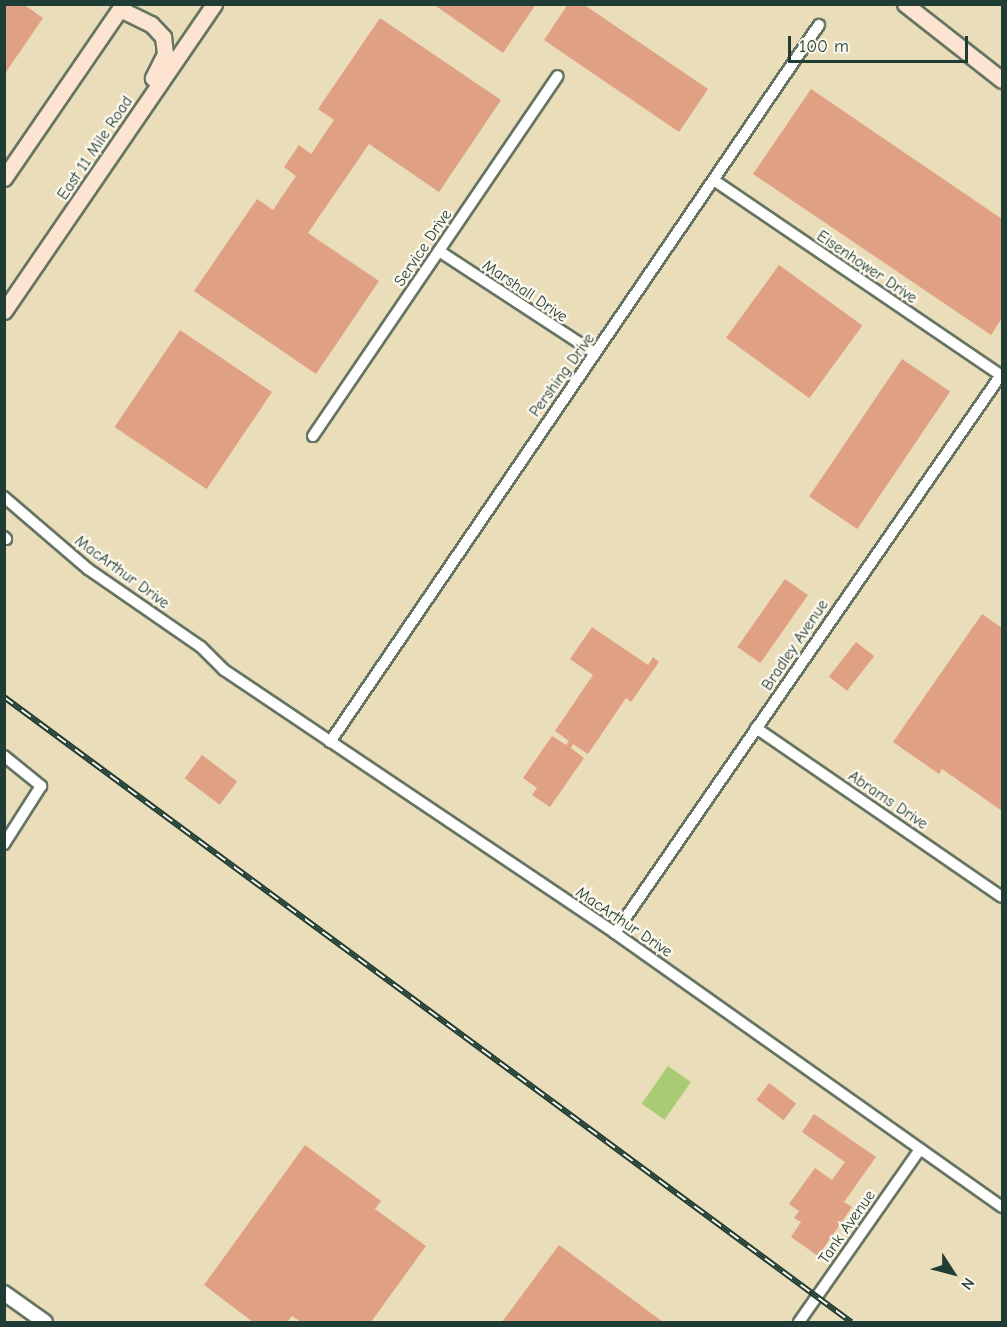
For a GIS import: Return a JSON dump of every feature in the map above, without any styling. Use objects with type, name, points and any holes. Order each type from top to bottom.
[{"type":"main road","name":"East 11 Mile Road","points":[[4,311],[214,4]]},
{"type":"main road","points":[[905,4],[1002,80]]},
{"type":"main road","points":[[4,178],[118,6],[158,30],[165,42],[165,54],[152,79],[77,189],[61,229]]},
{"type":"street","name":"Pershing Drive","points":[[330,742],[819,24]]},
{"type":"street","name":"Service Drive","points":[[313,436],[558,76]]},
{"type":"street","name":"Eisenhower Drive","points":[[714,181],[1002,376]]},
{"type":"street","name":"Marshall Drive","points":[[439,251],[595,353]]},
{"type":"street","name":"Bradley Avenue","points":[[615,933],[1002,376]]},
{"type":"street","name":"MacArthur Drive","points":[[4,497],[88,569],[201,647],[224,670],[615,933],[1002,1207]]},
{"type":"street","points":[[209,669],[224,670]]},
{"type":"street","name":"Abrams Drive","points":[[756,728],[1002,897]]},
{"type":"street","points":[[4,756],[41,786],[4,844]]},
{"type":"street","name":"Tank Avenue","points":[[799,1323],[920,1149]]},
{"type":"street","points":[[4,1293],[45,1323]]},
{"type":"green space","points":[[668,1066],[691,1082],[665,1120],[642,1104]]},
{"type":"building","points":[[4,4],[23,4],[43,18],[4,75]]},
{"type":"building","points":[[433,4],[536,4],[503,53]]},
{"type":"building","points":[[568,4],[583,4],[708,89],[679,132],[544,40]]},
{"type":"building","points":[[380,18],[501,100],[439,192],[369,144],[308,233],[379,281],[316,374],[194,291],[257,199],[273,210],[296,176],[284,167],[299,145],[311,154],[334,120],[318,109]]},
{"type":"building","points":[[811,89],[1002,219],[1002,318],[991,335],[753,174]]},
{"type":"building","points":[[779,265],[862,326],[809,398],[726,338]]},
{"type":"building","points":[[180,330],[272,392],[207,489],[115,427]]},
{"type":"building","points":[[902,359],[950,391],[857,529],[809,497]]},
{"type":"building","points":[[785,579],[808,595],[760,663],[737,647]]},
{"type":"building","points":[[982,614],[1002,628],[1002,811],[942,769],[939,774],[893,742]]},
{"type":"building","points":[[592,627],[648,665],[653,657],[659,662],[631,702],[626,698],[588,754],[573,744],[571,748],[584,758],[550,807],[532,795],[537,788],[523,778],[552,736],[566,745],[569,741],[555,731],[593,675],[570,659]]},
{"type":"building","points":[[856,642],[874,656],[847,691],[829,677]]},
{"type":"building","points":[[202,755],[237,781],[220,805],[185,778]]},
{"type":"building","points":[[769,1083],[796,1103],[784,1120],[756,1100]]},
{"type":"building","points":[[814,1114],[876,1157],[844,1202],[852,1207],[818,1256],[791,1237],[801,1222],[794,1218],[799,1211],[789,1204],[815,1168],[832,1180],[845,1162],[802,1132]]},
{"type":"building","points":[[305,1145],[381,1201],[375,1209],[426,1246],[371,1322],[301,1322],[292,1316],[287,1322],[253,1322],[204,1285]]},
{"type":"building","points":[[559,1245],[663,1322],[502,1322]]},
{"type":"railway","points":[[4,697],[851,1322]]}]
